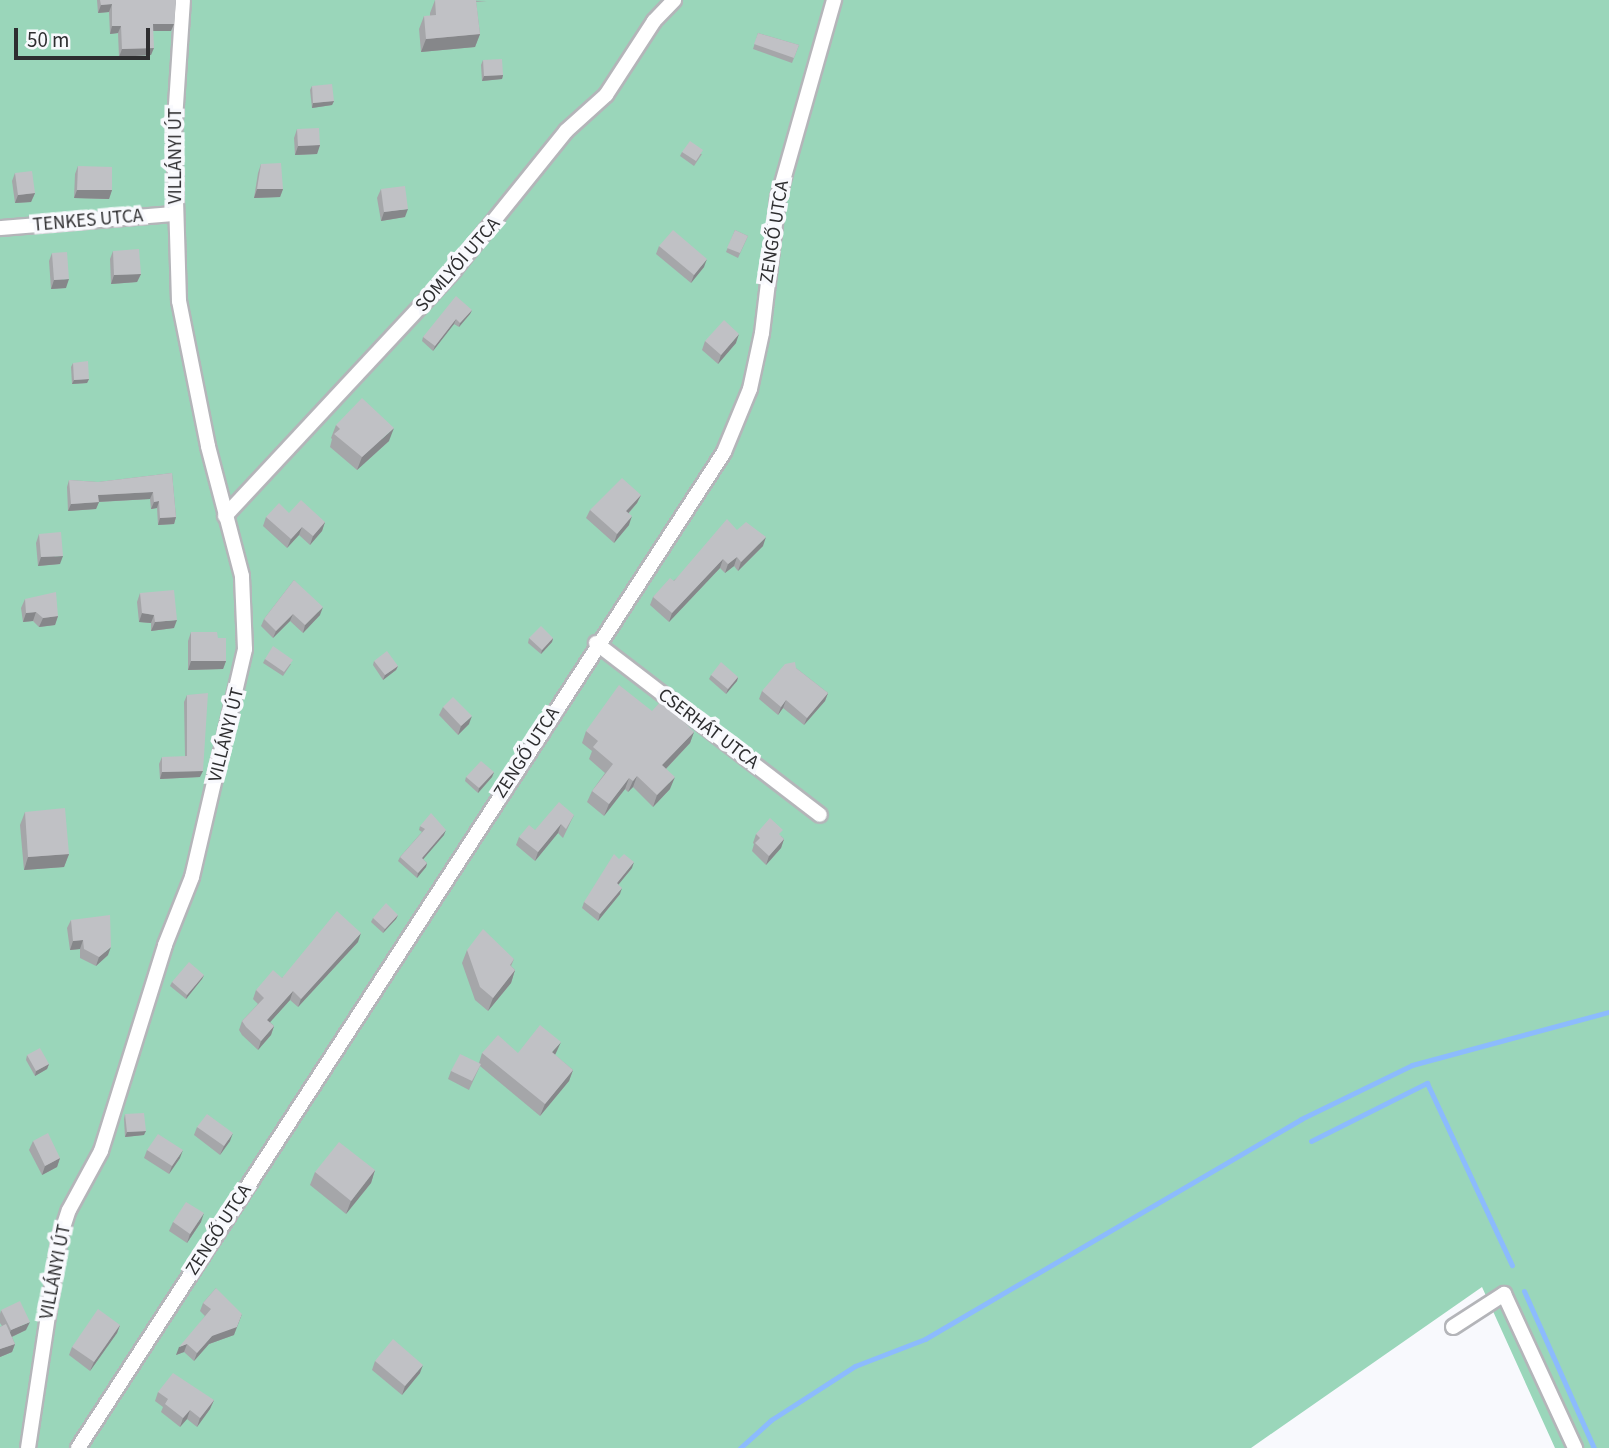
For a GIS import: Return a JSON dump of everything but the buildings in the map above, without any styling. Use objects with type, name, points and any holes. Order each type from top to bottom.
[{"type":"street","name":"VILLÁNYI ÚT","points":[[28,1448],[60,1237],[69,1210],[101,1150],[165,945],[192,877],[239,687],[246,614],[242,576],[225,516],[179,301],[174,135],[183,0]]},
{"type":"street","name":"SOMLYÓI UTCA","points":[[225,516],[454,270],[566,131],[606,94],[654,21],[674,0]]},
{"type":"street","name":"ZENGŐ UTCA","points":[[78,1448],[596,643],[707,480],[742,415],[762,333],[778,198],[834,0]]},
{"type":"street","name":"TENKES UTCA","points":[[0,228],[175,214]]},
{"type":"street","name":"CSERHÁT UTCA","points":[[596,643],[820,815]]},
{"type":"street","points":[[1453,1327],[1504,1294],[1574,1448]]},
{"type":"green space","points":[[0,0],[1609,0],[1609,1448],[1555,1448],[1482,1287],[1251,1448],[0,1448]]},
{"type":"waterway","points":[[740,1448],[771,1420],[855,1366],[925,1339],[1301,1119],[1412,1065],[1609,1012]]},
{"type":"waterway","points":[[1311,1141],[1427,1083],[1512,1265]]},
{"type":"waterway","points":[[1524,1291],[1594,1448]]}]
